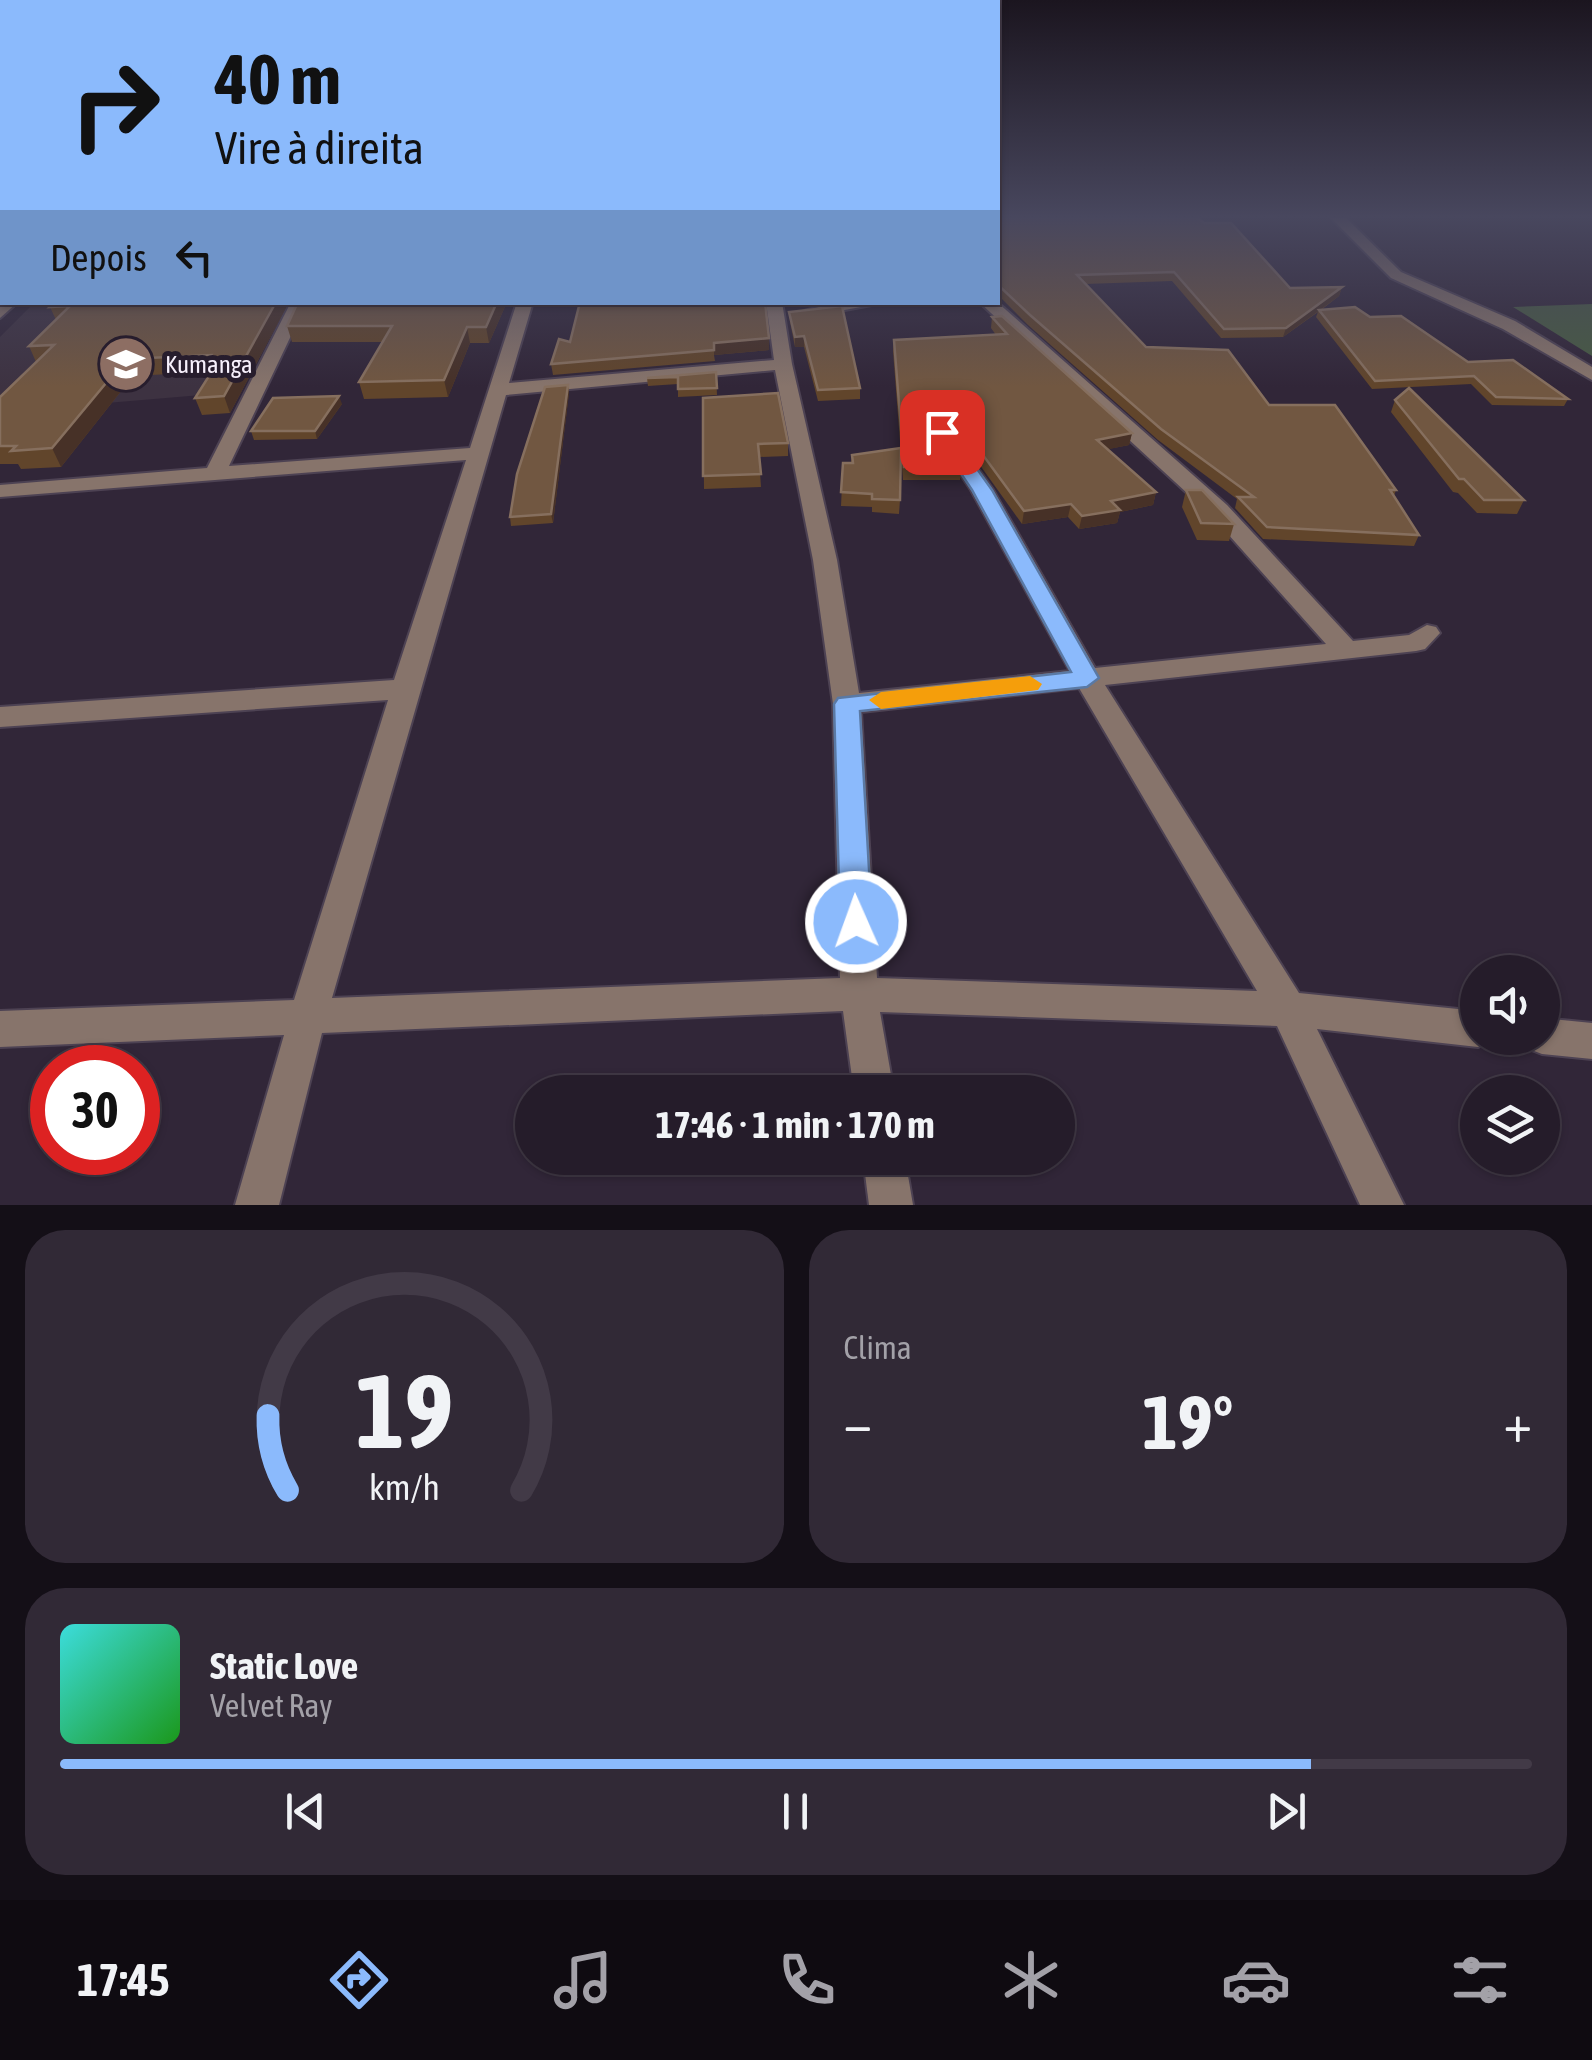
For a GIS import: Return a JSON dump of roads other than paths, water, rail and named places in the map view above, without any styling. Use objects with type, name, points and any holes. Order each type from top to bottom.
[{"type":"street","points":[[1394,274],[1509,325],[1592,375]]},
{"type":"street","points":[[215,474],[298,305]]},
{"type":"street","points":[[257,1205],[308,1016],[405,689],[525,305]]},
{"type":"street","points":[[828,305],[776,308],[782,364],[825,560],[847,704],[859,994],[871,1075]]},
{"type":"street","points":[[990,305],[1219,510],[1346,650]]},
{"type":"street","points":[[497,390],[782,364]]},
{"type":"street","points":[[942,432],[982,490],[1087,678],[1288,1009],[1382,1205]]},
{"type":"street","points":[[0,491],[478,454]]},
{"type":"street","points":[[847,704],[1416,643],[1427,634]]},
{"type":"street","points":[[0,716],[405,689]]},
{"type":"street","points":[[0,1029],[859,994],[1288,1009],[1460,1027]]},
{"type":"street","points":[[1560,1038],[1592,1041]]},
{"type":"street","points":[[887,1175],[891,1205]]},
{"type":"place","name":"Kumanga","points":[[126,364]]}]
